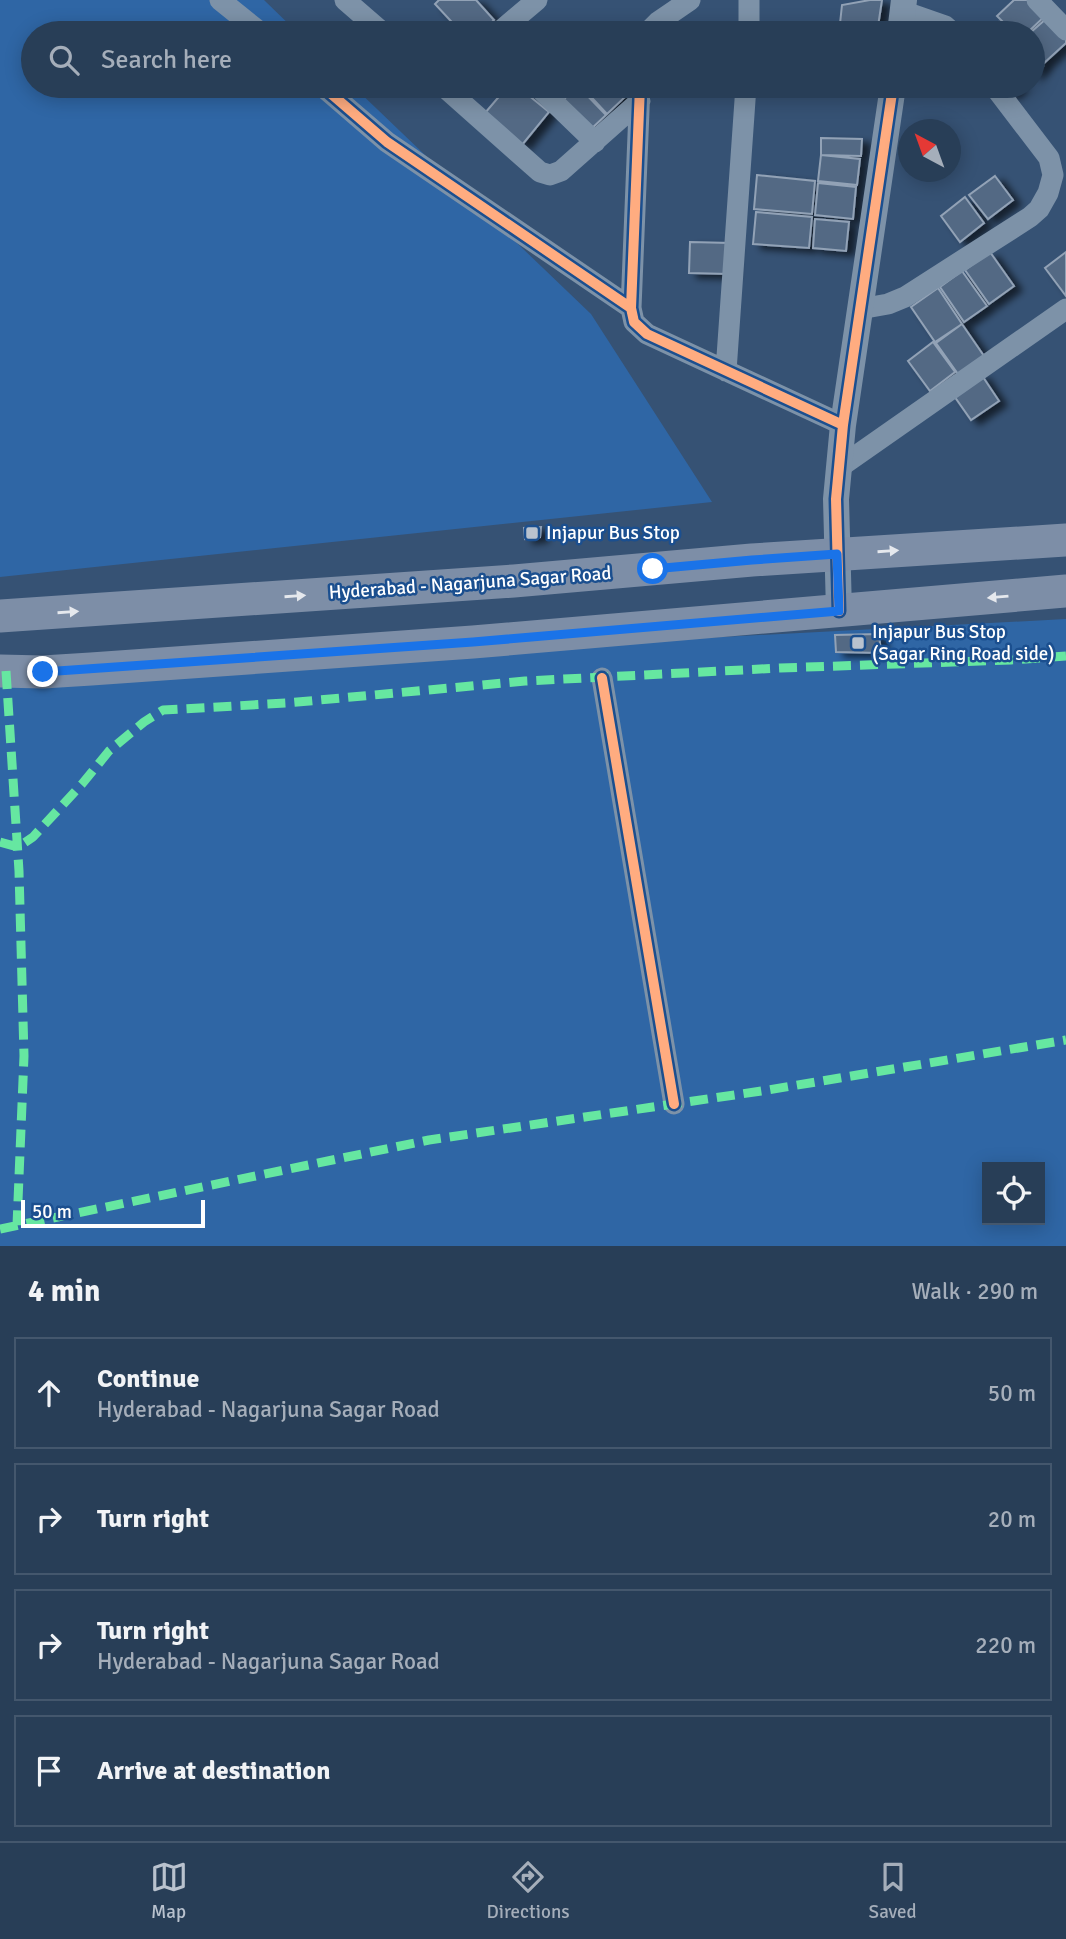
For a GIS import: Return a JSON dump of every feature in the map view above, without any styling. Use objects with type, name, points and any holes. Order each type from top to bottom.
[{"type":"main road","name":"Hyderabad - Nagarjuna Sagar Road","points":[[0,616],[500,582],[752,560],[1066,540]]},
{"type":"main road","points":[[0,671],[43,672],[473,642],[1066,591]]},
{"type":"street","points":[[219,0],[246,21]]},
{"type":"street","points":[[345,0],[369,21]]},
{"type":"street","points":[[660,21],[690,0]]},
{"type":"street","points":[[749,0],[749,21]]},
{"type":"street","points":[[1037,0],[1066,30]]},
{"type":"street","points":[[512,21],[535,1]]},
{"type":"street","points":[[902,15],[925,21]]},
{"type":"street","points":[[336,98],[387,142],[631,308]]},
{"type":"street","points":[[457,98],[540,172],[550,175],[561,172],[635,98]]},
{"type":"street","points":[[549,98],[594,142]]},
{"type":"street","points":[[640,98],[631,308],[635,322],[647,334],[843,425]]},
{"type":"street","points":[[726,371],[745,98]]},
{"type":"street","points":[[839,611],[836,499],[843,425],[891,98]]},
{"type":"street","points":[[860,309],[888,304],[905,297],[1039,209],[1048,193],[1053,175],[1049,158],[1003,98]]},
{"type":"street","points":[[840,467],[1066,309]]},
{"type":"street","points":[[602,678],[674,1104]]},
{"type":"shaded area","points":[[0,0],[264,0],[286,21],[21,21],[21,98],[366,98],[591,314],[712,502],[0,577]]},
{"type":"shaded area","points":[[1066,619],[1066,1246],[0,1246],[0,675]]},
{"type":"building","points":[[439,0],[476,0],[494,20],[451,21],[435,4]]},
{"type":"building","points":[[882,0],[879,21],[840,21],[842,5]]},
{"type":"building","points":[[1014,0],[1030,0],[1045,16],[1040,21],[1002,21],[997,16]]},
{"type":"building","points":[[1047,18],[1066,39],[1066,43],[1045,62],[1045,21]]},
{"type":"building","points":[[498,98],[532,98],[549,112],[522,145],[485,113]]},
{"type":"building","points":[[590,98],[606,115],[590,130],[563,100]]},
{"type":"building","points":[[592,98],[624,98],[607,114]]},
{"type":"building","points":[[821,138],[862,139],[861,156],[821,155]]},
{"type":"building","points":[[821,155],[860,159],[857,185],[818,181]]},
{"type":"building","points":[[757,175],[815,181],[812,214],[754,209]]},
{"type":"building","points":[[995,176],[1013,200],[988,219],[969,195]]},
{"type":"building","points":[[818,183],[856,187],[853,219],[815,215]]},
{"type":"building","points":[[965,197],[984,223],[960,242],[941,216]]},
{"type":"building","points":[[756,212],[812,217],[809,248],[753,244]]},
{"type":"building","points":[[815,219],[849,222],[846,251],[813,248]]},
{"type":"building","points":[[690,242],[730,243],[729,274],[689,273]]},
{"type":"building","points":[[990,252],[1014,286],[989,304],[965,270]]},
{"type":"building","points":[[1066,252],[1066,296],[1045,268]]},
{"type":"building","points":[[962,271],[987,306],[964,322],[940,287]]},
{"type":"building","points":[[938,288],[962,324],[935,342],[911,307]]},
{"type":"building","points":[[962,324],[984,356],[958,374],[936,343]]},
{"type":"building","points":[[933,342],[955,372],[930,391],[908,361]]},
{"type":"building","points":[[981,374],[999,401],[971,420],[952,393]]},
{"type":"building","name":"Injapur Bus Stop","points":[[541,527],[540,537],[525,539],[524,528]]},
{"type":"building","name":"Injapur Bus Stop (Sagar Ring Road side)","points":[[879,634],[881,653],[836,652],[835,635]]},
{"type":"marked path","points":[[0,842],[18,847],[33,837],[109,751],[163,710],[287,703],[525,681],[1066,656]]},
{"type":"marked path","points":[[6,671],[19,871],[24,1056],[17,1225]]},
{"type":"marked path","points":[[0,1229],[429,1140],[768,1090],[1066,1040]]},
{"type":"cycle path","points":[[336,98],[387,142],[631,308]]},
{"type":"cycle path","points":[[640,98],[631,308],[634,322],[647,334],[843,425]]},
{"type":"cycle path","points":[[839,611],[836,499],[843,425],[891,98]]},
{"type":"cycle path","points":[[602,678],[674,1104]]},
{"type":"place","name":"Injapur Bus Stop","points":[[532,533]]},
{"type":"place","name":"Injapur Bus Stop (Sagar Ring Road side)","points":[[858,643]]},
{"type":"route","points":[[43,672],[473,642],[839,611],[837,554],[653,569]]}]
